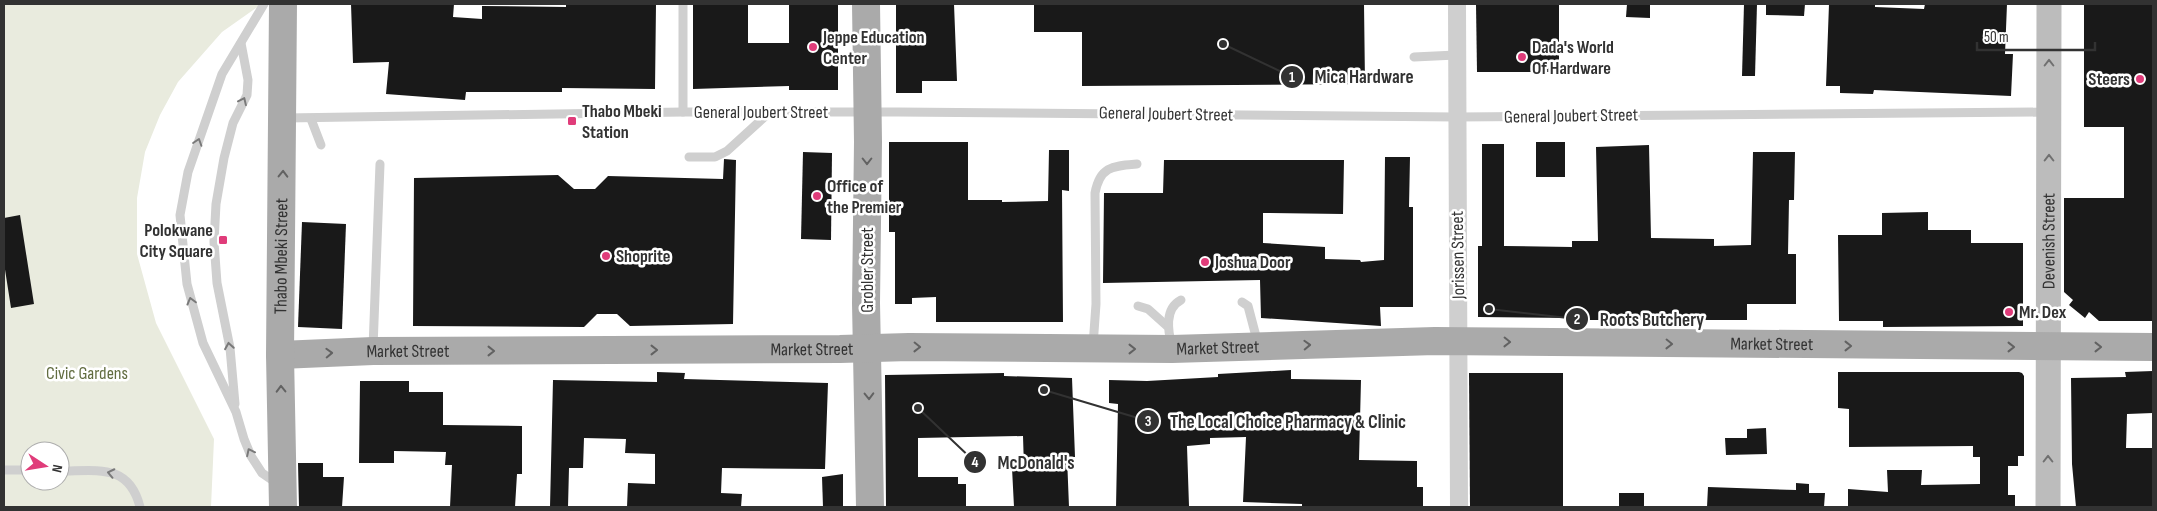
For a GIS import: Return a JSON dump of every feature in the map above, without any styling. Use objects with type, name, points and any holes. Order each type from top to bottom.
[{"type":"main road","name":"Thabo Mbeki Street","points":[[282,497],[280,355],[283,4]]},
{"type":"main road","name":"Grobler Street","points":[[866,4],[866,303],[870,507]]},
{"type":"main road","name":"Devenish Street","points":[[2048,507],[2049,4]]},
{"type":"main road","name":"Market Street","points":[[280,355],[372,351],[1092,348],[1170,338],[1258,347],[1458,342],[2049,347],[2153,346]]},
{"type":"street","name":"Jorissen Street","points":[[1457,4],[1459,507]]},
{"type":"lane","points":[[264,4],[222,74],[188,172],[180,215],[187,284],[203,343],[236,412],[251,456],[282,497]]},
{"type":"lane","points":[[683,4],[683,112]]},
{"type":"lane","points":[[236,412],[230,348],[217,284],[214,242],[216,204],[224,158],[233,123],[246,95],[248,80],[241,43]]},
{"type":"lane","points":[[1414,57],[1456,55]]},
{"type":"lane","name":"General Joubert Street","points":[[283,118],[683,112],[1456,117],[2049,112]]},
{"type":"lane","points":[[689,157],[715,156],[727,152],[770,112]]},
{"type":"lane","points":[[311,119],[321,145]]},
{"type":"lane","points":[[372,351],[380,164]]},
{"type":"lane","points":[[1092,348],[1096,304],[1094,193],[1101,174],[1116,166],[1137,164]]},
{"type":"lane","points":[[1170,338],[1172,310],[1181,300]]},
{"type":"lane","points":[[1242,302],[1248,306],[1258,347]]},
{"type":"lane","points":[[1138,306],[1148,310],[1170,338]]},
{"type":"lane","points":[[4,470],[20,470]]},
{"type":"lane","points":[[70,471],[118,473],[132,485],[140,507]]},
{"type":"green space","name":"Civic Gardens","points":[[4,4],[259,4],[259,6],[222,32],[178,82],[160,115],[145,152],[137,198],[137,254],[156,323],[214,439],[211,507],[4,507]]},
{"type":"building","points":[[351,4],[454,4],[453,17],[482,19],[482,6],[566,7],[566,4],[656,4],[655,89],[562,88],[562,92],[466,92],[465,100],[386,94],[389,62],[353,63]]},
{"type":"building","points":[[693,4],[748,4],[748,43],[789,43],[789,4],[838,4],[838,90],[789,90],[789,86],[693,89]]},
{"type":"building","points":[[954,4],[957,81],[922,81],[922,93],[896,93],[896,5]]},
{"type":"building","points":[[1034,4],[1364,4],[1365,84],[1082,86],[1082,32],[1034,32]]},
{"type":"building","points":[[1476,4],[1559,4],[1559,72],[1477,72]]},
{"type":"building","points":[[1627,4],[1650,4],[1650,18],[1626,17]]},
{"type":"building","points":[[1744,4],[1757,4],[1755,76],[1742,76]]},
{"type":"building","points":[[1766,4],[1805,4],[1804,16],[1766,15]]},
{"type":"building","points":[[1829,4],[1875,4],[1875,7],[1924,9],[1925,4],[2007,4],[2005,54],[2013,54],[2011,96],[1874,90],[1873,94],[1840,93],[1840,86],[1826,86]]},
{"type":"building","points":[[2084,4],[2153,4],[2153,321],[2099,321],[2089,312],[2085,318],[2069,305],[2073,300],[2064,292],[2064,198],[2124,198],[2124,127],[2084,127]]},
{"type":"building","points":[[889,142],[968,142],[968,200],[1002,200],[1002,202],[1048,201],[1049,150],[1069,150],[1069,191],[1062,190],[1063,322],[936,322],[936,297],[912,298],[912,304],[895,304],[895,232],[889,232]]},
{"type":"building","points":[[1536,142],[1565,142],[1565,177],[1536,177]]},
{"type":"building","points":[[1482,144],[1504,144],[1504,246],[1572,247],[1572,241],[1598,241],[1596,147],[1649,145],[1651,238],[1714,239],[1714,246],[1751,245],[1753,152],[1795,152],[1794,200],[1789,200],[1788,254],[1796,254],[1796,304],[1747,304],[1747,320],[1572,320],[1572,318],[1478,317],[1478,246],[1482,246]]},
{"type":"building","name":"Office of the Premier","points":[[803,152],[832,153],[831,240],[801,239]]},
{"type":"building","points":[[1385,157],[1410,157],[1409,207],[1413,207],[1413,307],[1380,307],[1381,326],[1261,318],[1260,280],[1103,283],[1104,193],[1163,193],[1164,160],[1344,160],[1343,214],[1263,213],[1263,243],[1325,247],[1325,259],[1360,260],[1361,262],[1384,260]]},
{"type":"building","points":[[724,159],[736,160],[733,324],[630,326],[617,314],[597,314],[584,327],[413,326],[414,178],[558,175],[574,189],[595,189],[608,176],[723,179]]},
{"type":"building","points":[[1928,212],[1928,230],[1971,230],[1971,243],[2023,243],[2023,326],[1883,327],[1883,321],[1839,321],[1838,235],[1882,235],[1882,213]]},
{"type":"building","points":[[20,215],[34,304],[11,308],[4,263],[4,218]]},
{"type":"building","points":[[302,222],[346,224],[342,329],[298,327]]},
{"type":"building","points":[[1291,370],[1291,379],[1361,380],[1359,460],[1417,461],[1417,487],[1423,487],[1423,507],[1302,507],[1302,504],[1243,502],[1246,437],[1210,438],[1210,444],[1187,446],[1189,506],[1116,507],[1118,404],[1109,403],[1109,380],[1147,381],[1218,377],[1218,374]]},
{"type":"building","points":[[2153,371],[2153,413],[2127,414],[2126,448],[2153,448],[2153,507],[2076,507],[2072,464],[2071,378],[2126,377],[2125,372]]},
{"type":"building","points":[[657,372],[685,373],[684,379],[828,383],[825,469],[722,468],[721,493],[742,494],[741,507],[627,507],[628,483],[655,484],[655,454],[625,453],[626,439],[584,438],[583,468],[569,468],[568,507],[550,507],[553,380],[657,382]]},
{"type":"building","points":[[1838,372],[2022,373],[2024,376],[2024,456],[2018,456],[2018,466],[2008,466],[2008,495],[2015,495],[2015,507],[1848,507],[1848,489],[1888,492],[1887,470],[1922,470],[1921,485],[1980,484],[1980,457],[1973,457],[1973,446],[1849,447],[1849,409],[1838,408]]},
{"type":"building","points":[[1004,373],[1004,376],[1072,378],[1075,457],[1067,457],[1069,507],[1014,507],[1012,468],[1024,468],[1023,436],[918,438],[918,477],[958,477],[958,484],[966,484],[966,507],[886,507],[885,375]]},
{"type":"building","points":[[1469,373],[1563,373],[1563,507],[1470,507]]},
{"type":"building","points":[[360,381],[409,381],[409,392],[443,392],[443,425],[522,426],[522,474],[517,474],[515,507],[450,507],[452,465],[445,465],[446,452],[394,451],[394,463],[359,463]]},
{"type":"building","points":[[1766,428],[1767,454],[1726,455],[1725,438],[1747,438],[1747,429]]},
{"type":"building","points":[[298,463],[323,463],[323,477],[344,477],[342,507],[299,507]]},
{"type":"building","points":[[843,474],[843,507],[823,507],[822,477]]},
{"type":"building","points":[[1796,483],[1809,484],[1809,493],[1825,493],[1824,507],[1707,507],[1708,487],[1796,490]]},
{"type":"building","points":[[1619,493],[1644,493],[1644,507],[1619,507]]},
{"type":"place","name":"Mica Hardware","points":[[1223,44]]},
{"type":"place","name":"Jeppe Education Center","points":[[813,47]]},
{"type":"place","name":"Dada's World Of Hardware","points":[[1522,57]]},
{"type":"place","name":"Steers","points":[[2140,79]]},
{"type":"place","name":"Thabo Mbeki Station","points":[[572,121]]},
{"type":"place","name":"Office of the Premier","points":[[817,196]]},
{"type":"place","name":"Polokwane City Square","points":[[223,240]]},
{"type":"place","name":"Shoprite","points":[[606,256]]},
{"type":"place","name":"Joshua Door","points":[[1205,262]]},
{"type":"place","name":"Roots Butchery","points":[[1489,309]]},
{"type":"place","name":"Mr. Dex","points":[[2009,312]]},
{"type":"place","name":"The Local Choice Pharmacy & Clinic","points":[[1044,390]]},
{"type":"place","name":"McDonald's","points":[[918,408]]}]
